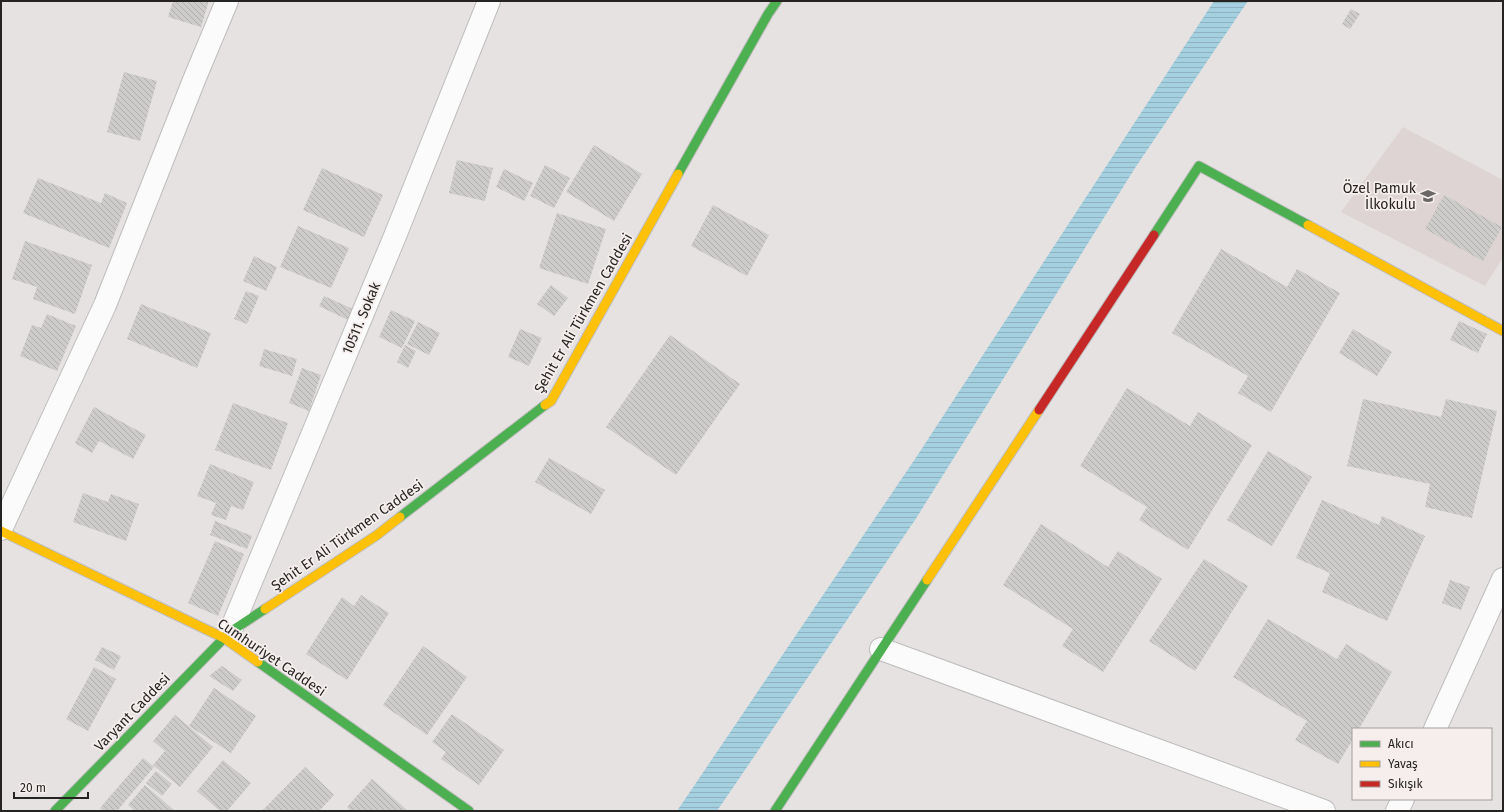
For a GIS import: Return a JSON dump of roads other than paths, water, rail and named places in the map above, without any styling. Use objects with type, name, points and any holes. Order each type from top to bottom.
[{"type":"street","points":[[1,530],[105,305],[194,80],[227,1]]},
{"type":"street","name":"10511. Sokak","points":[[227,635],[395,236],[489,1]]},
{"type":"street","name":"Şehit Er Ali Türkmen Caddesi","points":[[227,635],[377,534],[551,401],[768,14],[778,1]]},
{"type":"street","points":[[775,811],[1199,166],[1503,331]]},
{"type":"street","name":"Cumhuriyet Caddesi","points":[[1,530],[227,635],[469,811]]},
{"type":"street","points":[[1435,728],[1503,579]]},
{"type":"street","name":"Varyant Caddesi","points":[[55,811],[227,635]]},
{"type":"street","points":[[881,649],[1324,811]]},
{"type":"street","points":[[1397,811],[1402,800]]},
{"type":"water","points":[[1214,1],[1248,1],[1135,168],[915,520],[717,811],[677,811],[917,456]]},
{"type":"place","name":"Özel Pamuk İlkokulu","points":[[1428,196]]}]
